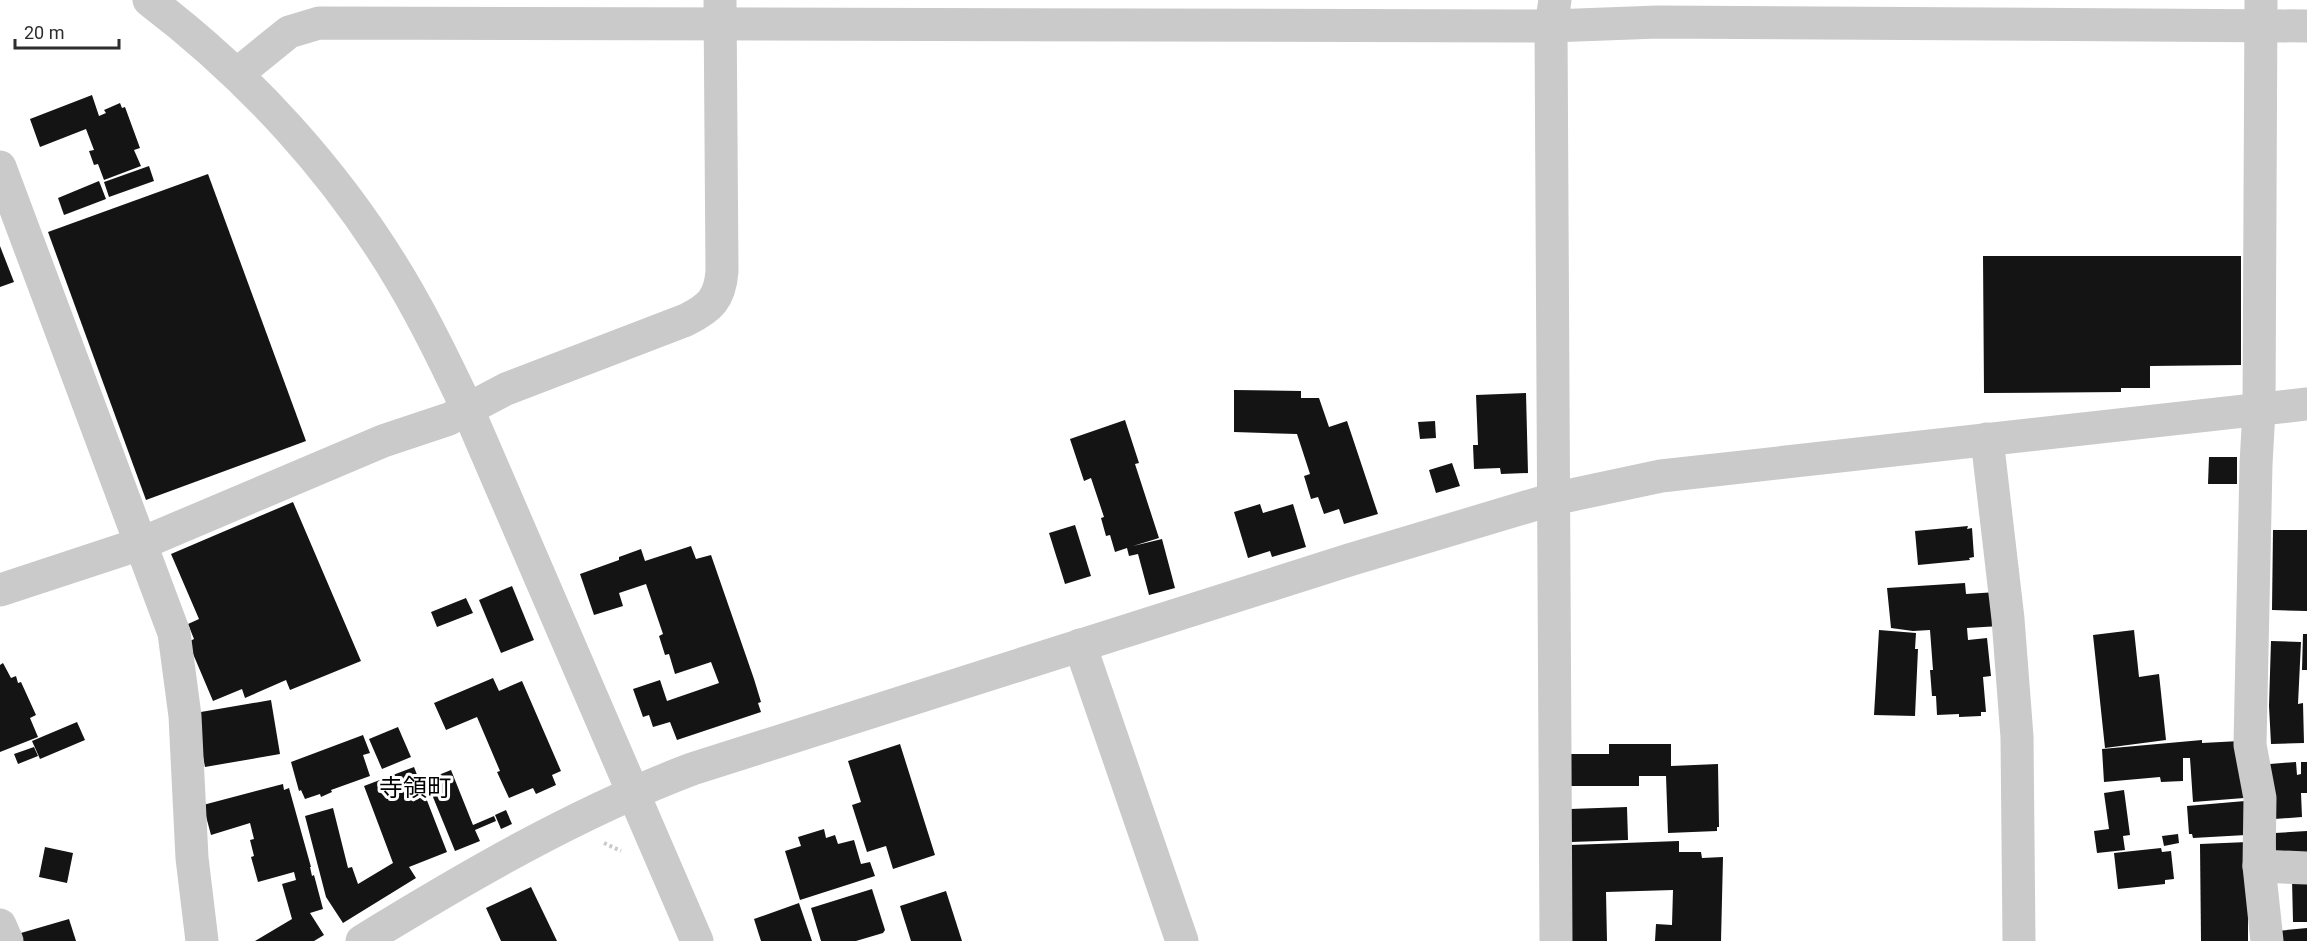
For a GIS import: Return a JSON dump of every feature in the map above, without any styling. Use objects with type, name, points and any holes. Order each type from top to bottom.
[{"type":"street","points":[[149,0],[237,74],[309,151],[375,239],[401,280],[468,410],[697,941]]},
{"type":"street","points":[[237,74],[289,32],[319,23],[720,12],[1553,13],[1658,22],[2261,13],[2307,27]]},
{"type":"street","points":[[0,590],[140,544],[383,441],[449,419],[506,389],[686,320],[705,310],[721,290],[720,12]]},
{"type":"street","points":[[1553,13],[1556,941]]},
{"type":"street","points":[[2261,13],[2259,410],[2250,745],[2260,798],[2259,866],[2267,941]]},
{"type":"street","points":[[0,166],[174,633],[184,716],[192,858],[202,941]]},
{"type":"street","points":[[362,941],[456,884],[588,812],[692,769],[1349,560],[1553,499],[1661,476],[2307,404]]},
{"type":"street","points":[[1987,439],[2008,619],[2017,737],[2019,941]]},
{"type":"street","points":[[1080,645],[1182,941]]},
{"type":"street","points":[[2259,866],[2307,868]]},
{"type":"street","points":[[0,926],[7,941]]},
{"type":"building","points":[[92,95],[99,116],[106,113],[104,110],[120,103],[122,108],[125,107],[140,148],[134,150],[141,166],[104,180],[98,164],[94,165],[89,151],[94,150],[86,129],[40,147],[30,119]]},
{"type":"building","points":[[149,166],[154,181],[109,197],[104,182]]},
{"type":"building","points":[[208,174],[306,441],[146,500],[48,232]]},
{"type":"building","points":[[99,181],[106,199],[64,215],[58,198]]},
{"type":"building","points":[[0,246],[14,282],[0,287]]},
{"type":"building","points":[[1983,256],[2241,256],[2241,365],[2150,366],[2150,388],[2121,388],[2121,392],[1984,393]]},
{"type":"building","points":[[1234,390],[1301,391],[1301,398],[1319,398],[1329,427],[1347,421],[1378,514],[1344,524],[1339,509],[1324,514],[1318,497],[1311,499],[1304,476],[1310,474],[1297,434],[1234,432]]},
{"type":"building","points":[[1526,393],[1528,473],[1501,474],[1500,468],[1474,469],[1473,445],[1478,445],[1476,395]]},
{"type":"building","points":[[1125,420],[1139,463],[1135,464],[1159,538],[1133,546],[1162,539],[1175,588],[1149,595],[1138,554],[1129,556],[1127,548],[1115,552],[1110,535],[1106,536],[1101,518],[1104,517],[1091,478],[1084,481],[1070,439]]},
{"type":"building","points":[[1435,421],[1436,438],[1420,439],[1418,422]]},
{"type":"building","points":[[2209,457],[2237,457],[2237,484],[2208,484]]},
{"type":"building","points":[[1452,463],[1460,486],[1436,493],[1429,470]]},
{"type":"building","points":[[293,502],[361,661],[290,690],[286,680],[245,698],[242,689],[213,701],[188,642],[194,639],[188,624],[199,619],[171,554]]},
{"type":"building","points":[[1260,504],[1263,513],[1293,504],[1306,547],[1272,557],[1270,551],[1248,558],[1234,512]]},
{"type":"building","points":[[1075,525],[1091,576],[1065,584],[1049,533]]},
{"type":"building","points":[[1968,526],[1967,529],[1972,528],[1974,557],[1969,558],[1970,560],[1918,565],[1915,531]]},
{"type":"building","points":[[2273,530],[2307,530],[2307,611],[2272,610]]},
{"type":"building","points":[[691,546],[696,559],[711,555],[754,679],[761,702],[758,703],[761,712],[677,740],[670,722],[653,727],[649,715],[643,717],[633,689],[660,680],[667,701],[719,683],[711,662],[675,674],[669,654],[665,655],[659,636],[663,634],[646,584],[619,593],[623,606],[594,615],[580,574],[619,560],[619,557],[641,549],[645,561]]},
{"type":"building","points":[[1965,583],[1966,594],[1997,592],[2000,626],[1967,628],[1968,640],[1987,638],[1991,676],[1983,677],[1986,712],[1981,712],[1981,716],[1937,715],[1936,696],[1932,696],[1930,630],[1913,631],[1891,628],[1887,588]]},
{"type":"building","points":[[512,586],[534,640],[501,653],[479,600]]},
{"type":"building","points":[[466,598],[473,613],[437,627],[431,612]]},
{"type":"building","points":[[1879,630],[1916,633],[1915,649],[1918,649],[1915,716],[1874,715]]},
{"type":"building","points":[[2134,630],[2139,677],[2159,674],[2166,740],[2105,748],[2093,635]]},
{"type":"building","points":[[2303,634],[2307,634],[2307,670],[2302,670]]},
{"type":"building","points":[[2271,641],[2301,642],[2298,704],[2303,703],[2304,743],[2271,744],[2269,706]]},
{"type":"building","points":[[3,663],[11,678],[16,676],[18,683],[21,682],[36,715],[30,718],[38,737],[0,752],[0,665]]},
{"type":"building","points":[[493,678],[499,691],[522,681],[561,771],[552,775],[556,785],[536,794],[533,788],[509,798],[477,717],[446,730],[434,703]]},
{"type":"building","points":[[271,700],[280,754],[205,767],[195,713]]},
{"type":"building","points":[[77,722],[85,740],[40,759],[32,741]]},
{"type":"building","points":[[398,727],[411,757],[382,769],[369,739]]},
{"type":"building","points":[[363,735],[370,753],[363,755],[370,776],[331,790],[332,792],[321,797],[320,794],[305,799],[301,790],[299,791],[291,762]]},
{"type":"building","points":[[2202,740],[2202,743],[2240,741],[2244,798],[2193,802],[2190,758],[2183,758],[2183,781],[2161,782],[2160,777],[2104,782],[2102,749]]},
{"type":"building","points":[[900,744],[935,855],[893,869],[886,846],[867,852],[852,805],[861,802],[848,761]]},
{"type":"building","points":[[1609,744],[1671,744],[1671,766],[1718,764],[1719,827],[1717,831],[1668,833],[1666,776],[1639,776],[1639,786],[1570,786],[1570,754],[1609,754]]},
{"type":"building","points":[[34,747],[38,756],[18,764],[14,754]]},
{"type":"building","points":[[2296,762],[2297,775],[2301,774],[2301,762],[2307,762],[2307,793],[2301,793],[2302,817],[2274,819],[2270,764]]},
{"type":"building","points":[[414,767],[447,852],[409,867],[416,878],[343,923],[326,897],[305,816],[333,808],[348,868],[352,867],[358,884],[393,863],[364,786]]},
{"type":"building","points":[[451,770],[473,825],[494,816],[496,821],[475,830],[480,841],[455,851],[426,780]]},
{"type":"building","points":[[283,784],[284,790],[289,788],[323,909],[310,913],[324,935],[314,941],[255,941],[292,919],[282,884],[296,880],[294,872],[258,882],[251,857],[254,856],[250,840],[254,839],[250,823],[211,835],[203,805]]},
{"type":"building","points":[[2124,790],[2130,835],[2123,836],[2125,850],[2097,853],[2094,831],[2109,829],[2104,793]]},
{"type":"building","points":[[2245,801],[2246,835],[2193,838],[2192,834],[2189,834],[2187,806]]},
{"type":"building","points":[[1627,807],[1628,840],[1571,842],[1570,809]]},
{"type":"building","points":[[506,810],[512,824],[501,829],[495,815]]},
{"type":"building","points":[[824,829],[826,838],[835,835],[838,844],[854,840],[861,864],[870,862],[875,876],[800,900],[785,851],[801,846],[798,837]]},
{"type":"building","points":[[2307,831],[2307,854],[2276,856],[2275,833]]},
{"type":"building","points":[[2178,834],[2179,843],[2164,846],[2162,836]]},
{"type":"building","points":[[1679,841],[1679,852],[1701,852],[1702,858],[1723,857],[1721,941],[1655,941],[1656,924],[1672,925],[1673,890],[1606,892],[1607,941],[1572,941],[1570,845]]},
{"type":"building","points":[[2248,842],[2248,941],[2201,941],[2200,844]]},
{"type":"building","points":[[45,847],[73,853],[67,883],[39,877]]},
{"type":"building","points":[[2161,848],[2162,852],[2171,851],[2174,879],[2165,880],[2165,884],[2118,889],[2114,853]]},
{"type":"building","points":[[2292,879],[2307,879],[2307,922],[2293,922]]},
{"type":"building","points":[[531,887],[557,941],[501,941],[486,908]]},
{"type":"building","points":[[872,889],[885,930],[883,933],[856,941],[821,941],[811,908]]},
{"type":"building","points":[[946,891],[962,941],[911,941],[900,906]]},
{"type":"building","points":[[799,903],[812,941],[761,941],[754,919]]},
{"type":"building","points":[[69,919],[76,941],[16,941],[14,935]]},
{"type":"building","points":[[2307,928],[2307,941],[2278,941],[2277,931]]},
{"type":"district","name":"寺領町","points":[[415,788]]}]
